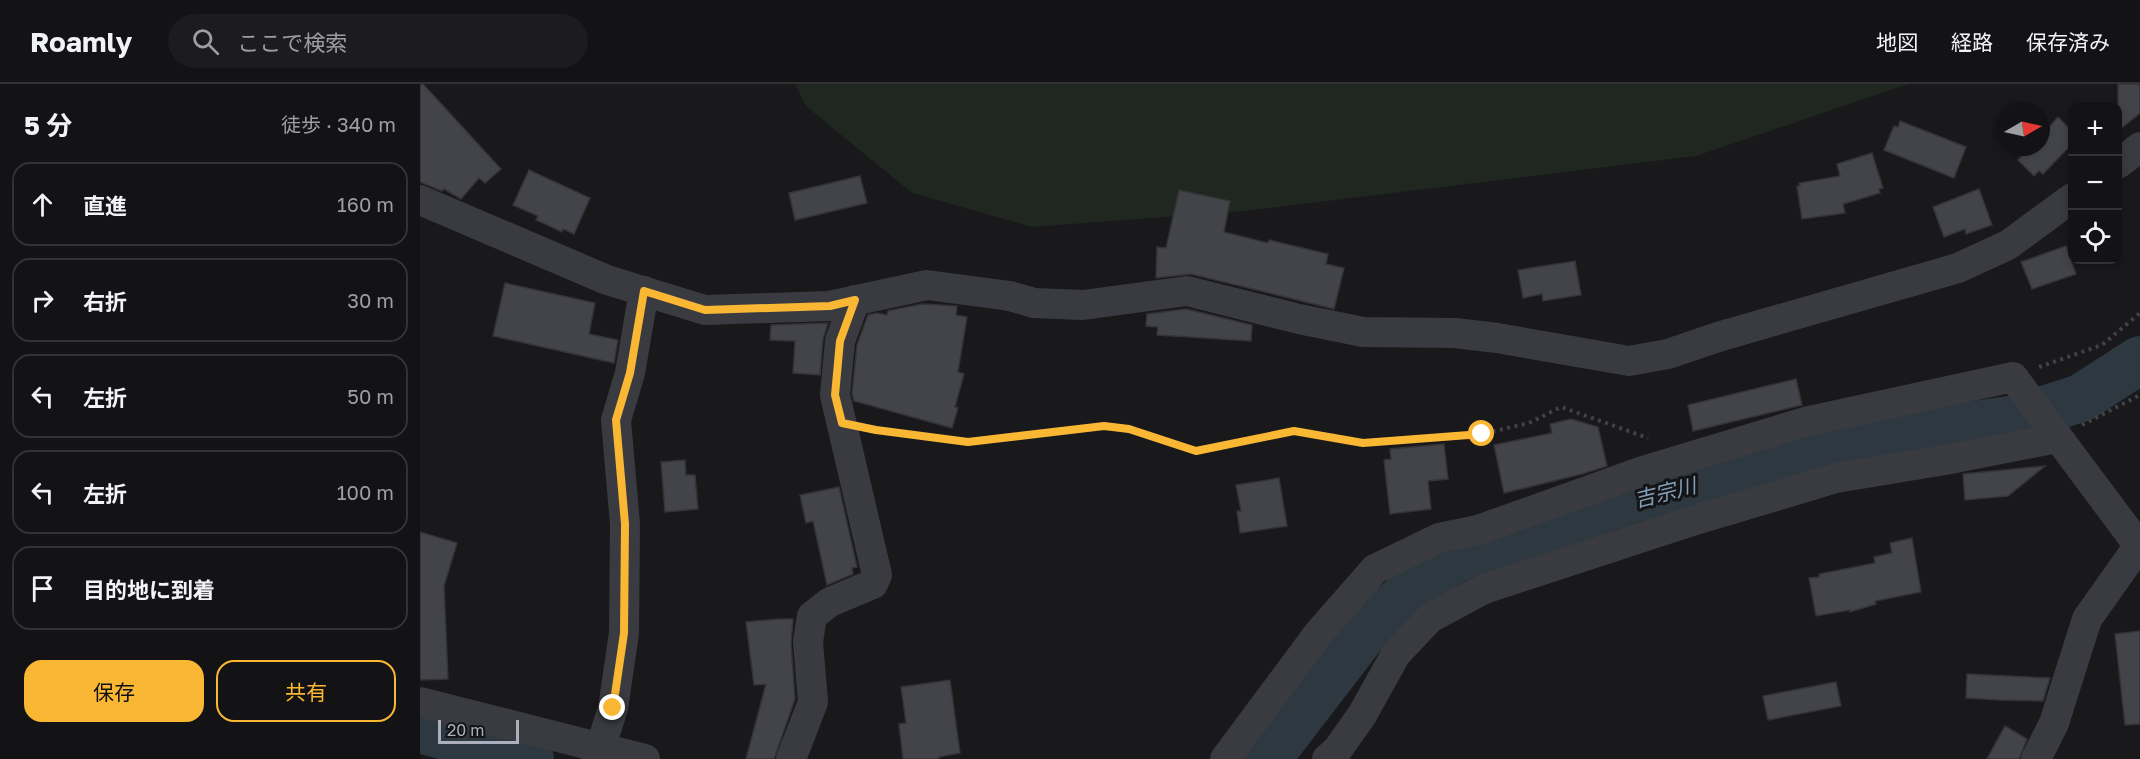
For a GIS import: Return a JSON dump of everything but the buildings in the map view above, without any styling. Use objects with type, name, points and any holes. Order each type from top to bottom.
[{"type":"street","points":[[2122,161],[2140,147]]},
{"type":"street","points":[[420,200],[607,280],[705,310],[830,306],[927,285],[1010,296],[1034,303],[1083,305],[1187,291],[1363,333],[1455,333],[1629,361],[1668,354],[1718,337],[1958,268],[2008,245],[2068,202]]},
{"type":"street","points":[[599,754],[613,708],[624,633],[625,524],[616,420],[630,373],[644,291]]},
{"type":"street","points":[[791,759],[813,702],[808,642],[812,616],[830,602],[873,584],[877,575],[835,395],[840,341],[855,300]]},
{"type":"street","points":[[1225,759],[1317,634],[1375,569],[1438,538],[1478,530],[1676,461],[1805,422],[2017,382],[2139,545],[2087,619],[2054,723],[2036,759]]},
{"type":"street","points":[[1328,759],[1338,750],[1362,714],[1396,654],[1430,618],[1484,590],[1689,522],[1836,478],[1945,460],[2053,433]]},
{"type":"street","points":[[420,702],[599,754],[645,759]]},
{"type":"path","points":[[2017,382],[2102,345],[2140,313]]},
{"type":"path","points":[[2053,433],[2140,395]]},
{"type":"path","points":[[842,423],[876,430],[968,442],[1104,426],[1129,429],[1196,451],[1294,431],[1363,443],[1482,434],[1529,423],[1561,407],[1650,439],[1676,461]]},
{"type":"shaded area","points":[[795,84],[1908,84],[1696,156],[1245,211],[1032,227],[912,193],[806,106]]},
{"type":"waterway","name":"吉宗川","points":[[1267,759],[1363,634],[1419,584],[1454,560],[1634,499],[1891,437],[2016,419],[2081,398],[2140,360]]},
{"type":"waterway","name":"吉宗川","points":[[420,729],[530,759]]},
{"type":"route","points":[[613,708],[624,633],[625,524],[616,420],[630,373],[644,291],[705,310],[830,306],[855,300],[840,341],[835,395],[842,423],[876,430],[968,442],[1104,426],[1129,429],[1196,451],[1294,431],[1363,443],[1482,434]]}]
